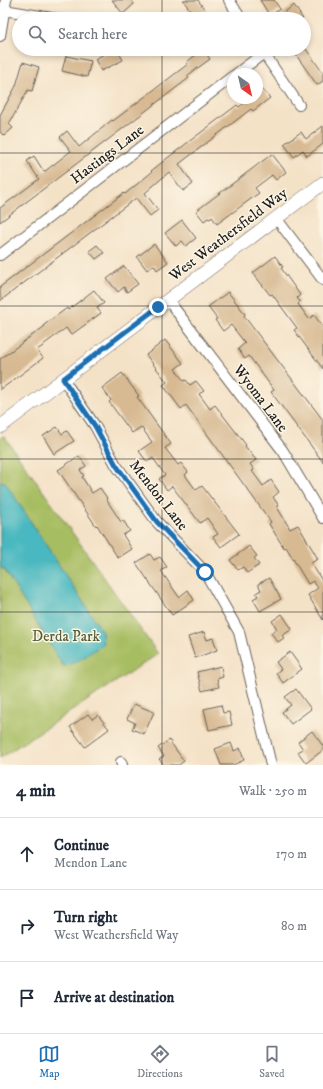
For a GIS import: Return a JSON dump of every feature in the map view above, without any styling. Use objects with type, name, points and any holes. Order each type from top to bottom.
[{"type":"street","points":[[228,0],[236,12]]},
{"type":"street","points":[[0,36],[5,5],[32,12]]},
{"type":"street","points":[[243,68],[257,56]]},
{"type":"street","points":[[266,56],[299,105]]},
{"type":"street","name":"Hastings Lane","points":[[0,255],[227,81]]},
{"type":"street","name":"West Weathersfield Way","points":[[0,427],[323,183]]},
{"type":"street","points":[[276,218],[323,280]]},
{"type":"street","name":"Wyoma Lane","points":[[168,300],[283,451],[323,518]]},
{"type":"street","name":"Mendon Lane","points":[[63,379],[95,426],[116,465],[157,522],[205,572],[239,632],[271,765]]},
{"type":"green space","name":"Derda Park","points":[[4,436],[158,654],[0,758],[0,438]]},
{"type":"water","points":[[0,481],[5,482],[102,631],[103,644],[69,665],[63,666],[4,569],[0,568]]},
{"type":"building","points":[[112,0],[131,0],[134,4],[125,12],[121,12]]},
{"type":"building","points":[[183,0],[198,0],[206,12],[191,12]]},
{"type":"building","points":[[260,0],[274,0],[280,9],[276,12],[268,12]]},
{"type":"building","points":[[294,5],[298,12],[285,12]]},
{"type":"building","points":[[66,56],[91,61],[87,77],[62,71]]},
{"type":"building","points":[[101,56],[121,56],[123,60],[101,71],[95,59]]},
{"type":"building","points":[[194,56],[208,56],[210,59],[187,76],[189,78],[0,222],[0,208],[39,179],[27,161],[34,156],[44,172],[71,151],[60,137],[67,131],[79,147],[112,120],[113,121],[188,64],[187,62]]},
{"type":"building","points":[[297,56],[311,56],[323,73],[323,81],[317,85]]},
{"type":"building","points":[[23,62],[39,67],[32,91],[28,90],[9,124],[13,128],[4,136],[0,132],[0,115],[16,86]]},
{"type":"building","points":[[263,90],[270,98],[263,103]]},
{"type":"building","points":[[243,104],[262,104],[253,111],[251,109],[179,164],[193,184],[183,191],[169,172],[145,193],[158,210],[150,216],[136,198],[0,301],[0,287],[124,193],[125,194],[152,172],[151,171],[237,105],[239,107]]},
{"type":"building","points":[[323,126],[323,144],[307,156],[303,150],[294,157],[284,144],[301,132],[306,139]]},
{"type":"building","points":[[272,154],[286,172],[276,180],[272,175],[255,188],[259,193],[217,224],[212,217],[204,221],[196,211]]},
{"type":"building","points":[[182,220],[196,238],[186,246],[182,241],[176,246],[165,233]]},
{"type":"building","points":[[154,244],[168,262],[157,270],[154,265],[147,270],[137,257]]},
{"type":"building","points":[[97,245],[104,253],[96,259],[89,251]]},
{"type":"building","points":[[275,256],[283,267],[281,268],[300,295],[297,298],[300,302],[298,304],[309,319],[314,315],[323,327],[323,369],[294,330],[297,328],[272,294],[270,295],[253,273]]},
{"type":"building","points":[[124,266],[138,284],[127,292],[124,287],[118,292],[107,279]]},
{"type":"building","points":[[94,290],[104,303],[97,308],[101,313],[71,335],[66,328],[43,345],[37,350],[43,358],[0,390],[0,359],[67,308],[68,310]]},
{"type":"building","points":[[228,292],[245,314],[244,316],[323,420],[323,462],[271,392],[274,390],[249,356],[245,359],[238,349],[245,343],[231,325],[223,331],[215,320],[217,319],[208,307]]},
{"type":"building","points":[[165,340],[183,363],[175,369],[184,381],[186,380],[190,385],[196,381],[204,391],[199,394],[210,409],[215,405],[246,445],[245,446],[256,460],[250,464],[254,470],[252,471],[263,486],[271,480],[279,492],[273,497],[290,529],[298,525],[318,559],[311,563],[323,582],[323,620],[308,595],[318,588],[313,581],[308,584],[286,547],[284,548],[269,524],[271,522],[186,405],[181,409],[163,385],[167,382],[146,355]]},
{"type":"building","points":[[122,373],[139,396],[137,397],[171,444],[165,448],[178,465],[181,463],[188,472],[185,475],[196,490],[202,486],[239,534],[221,547],[213,537],[218,534],[207,518],[200,523],[172,486],[167,490],[159,479],[165,475],[153,458],[147,462],[139,451],[152,442],[141,427],[132,433],[109,402],[111,400],[102,388]]},
{"type":"building","points":[[57,427],[62,434],[67,431],[74,441],[54,454],[43,436]]},
{"type":"building","points":[[79,456],[86,466],[80,470],[84,476],[82,477],[92,493],[100,488],[121,522],[123,520],[130,531],[123,535],[132,549],[118,558],[97,525],[96,526],[58,470]]},
{"type":"building","points":[[249,546],[257,556],[254,558],[259,565],[247,573],[243,567],[238,570],[230,560]]},
{"type":"building","points":[[150,554],[154,560],[160,557],[167,567],[161,571],[179,597],[188,590],[194,600],[172,615],[136,563]]},
{"type":"building","points":[[269,578],[281,599],[260,611],[253,599],[258,596],[256,593],[261,590],[258,584]]},
{"type":"building","points":[[282,614],[292,629],[282,636],[284,638],[278,642],[271,633],[277,629],[272,621]]},
{"type":"building","points":[[204,632],[207,640],[213,638],[217,650],[195,658],[188,637]]},
{"type":"building","points":[[290,652],[302,669],[283,683],[276,673],[281,669],[276,662]]},
{"type":"building","points":[[221,666],[223,677],[217,679],[219,687],[202,691],[197,672]]},
{"type":"building","points":[[296,689],[311,709],[291,724],[282,712],[291,705],[285,697]]},
{"type":"building","points":[[134,704],[154,712],[144,734],[132,729],[135,723],[127,719]]},
{"type":"building","points":[[221,705],[223,713],[229,712],[232,725],[209,730],[204,709]]},
{"type":"building","points":[[88,714],[92,719],[98,715],[109,729],[85,747],[70,727]]},
{"type":"building","points":[[312,731],[323,746],[323,750],[306,763],[298,752],[303,749],[298,742]]},
{"type":"building","points":[[169,740],[184,761],[179,765],[164,765],[159,759],[164,756],[158,748]]},
{"type":"building","points":[[231,743],[234,751],[240,748],[244,760],[233,765],[221,765],[215,749]]},
{"type":"route","points":[[158,307],[63,379],[95,426],[116,465],[157,522],[205,572]]}]
